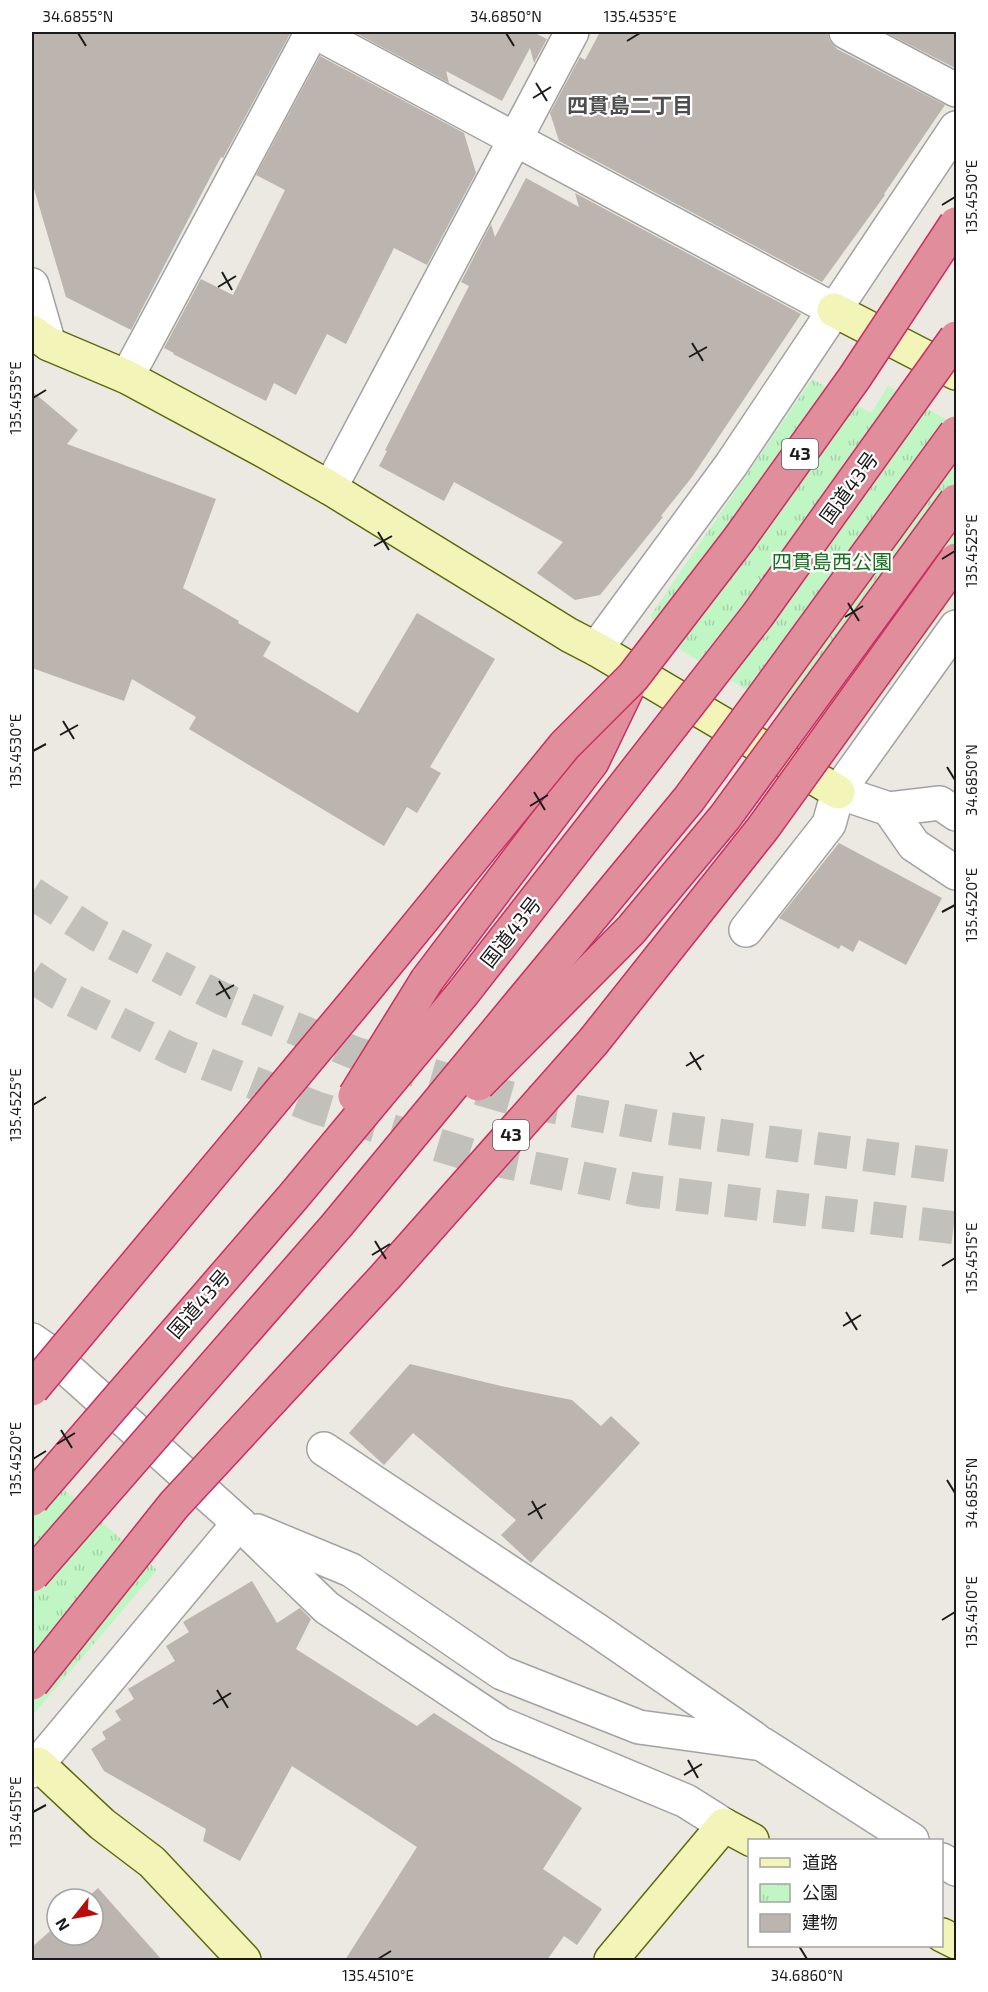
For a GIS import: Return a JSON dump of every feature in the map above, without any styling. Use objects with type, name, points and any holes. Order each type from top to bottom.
[{"type":"highway","name":"43","points":[[32,1389],[356,1001],[565,745],[633,677],[739,539],[855,377],[957,224]]},
{"type":"highway","name":"国道43号","points":[[32,1499],[293,1197],[463,993],[757,616],[957,338]]},
{"type":"highway","points":[[32,1575],[337,1225],[689,799],[957,433]]},
{"type":"highway","points":[[337,1225],[632,930],[725,817],[957,501]]},
{"type":"highway","name":"43","points":[[32,1683],[174,1505],[384,1277],[593,1042],[763,828],[957,560]]},
{"type":"highway","points":[[293,1197],[427,980],[592,762],[633,677]]},
{"type":"street","points":[[127,377],[313,32],[516,138],[834,310],[957,373]]},
{"type":"street","points":[[330,488],[572,32]]},
{"type":"street","points":[[846,32],[957,90]]},
{"type":"street","points":[[596,649],[731,465],[957,128]]},
{"type":"street","points":[[32,285],[40,338],[127,377],[330,488],[569,635],[838,792],[889,809],[940,803],[957,814]]},
{"type":"street","points":[[746,930],[829,824],[838,792],[957,627]]},
{"type":"street","points":[[889,809],[914,845],[957,873]]},
{"type":"street","points":[[32,1318],[36,1352],[239,1523],[327,1608],[501,1724],[686,1801],[738,1833],[611,1960]]},
{"type":"street","points":[[324,1449],[598,1631],[762,1744],[910,1839]]},
{"type":"street","points":[[239,1523],[351,1570],[502,1673],[639,1727],[762,1744]]},
{"type":"street","points":[[239,1523],[35,1767],[102,1824],[152,1862],[244,1960]]},
{"type":"street","points":[[943,1861],[957,1869]]},
{"type":"street","points":[[943,1935],[957,1942]]},
{"type":"green space","name":"四貫島西公園","points":[[812,379],[871,413],[888,386],[956,425],[956,592],[869,714],[821,735],[656,635],[651,615]]},
{"type":"green space","points":[[32,1462],[157,1570],[32,1716]]},
{"type":"building","points":[[32,32],[291,32],[223,158],[221,157],[131,330],[66,297],[32,182]]},
{"type":"building","points":[[354,32],[539,32],[537,34],[547,39],[534,63],[530,48],[502,101],[446,71],[449,83]]},
{"type":"building","points":[[600,32],[827,32],[830,41],[837,49],[945,105],[885,195],[822,282],[559,141],[550,113],[580,57],[585,60]]},
{"type":"building","points":[[885,32],[957,32],[957,69]]},
{"type":"building","points":[[320,56],[464,133],[476,173],[427,265],[394,248],[346,344],[327,334],[296,395],[274,383],[266,401],[164,348],[201,279],[233,295],[285,190],[256,175]]},
{"type":"building","points":[[526,178],[579,207],[575,193],[801,314],[692,477],[661,516],[663,517],[600,595],[575,600],[537,573],[563,542],[454,482],[444,501],[379,466],[469,286],[461,282],[491,224],[495,237]]},
{"type":"building","points":[[32,391],[78,430],[67,444],[216,499],[183,588],[271,642],[263,656],[358,713],[417,613],[495,659],[430,767],[441,773],[417,813],[407,807],[384,846],[189,729],[196,717],[132,679],[124,701],[32,668]]},
{"type":"building","points":[[839,843],[942,898],[906,965],[859,940],[853,952],[841,945],[839,949],[779,918]]},
{"type":"building","points":[[410,1364],[572,1400],[601,1426],[611,1416],[640,1443],[531,1563],[501,1535],[516,1520],[413,1433],[384,1465],[349,1433]]},
{"type":"building","points":[[252,1581],[277,1623],[300,1608],[311,1619],[296,1649],[417,1726],[434,1713],[582,1808],[543,1869],[602,1909],[577,1945],[564,1936],[547,1960],[345,1960],[417,1847],[292,1766],[240,1861],[203,1841],[206,1829],[104,1771],[91,1749],[106,1739],[102,1732],[121,1720],[115,1711],[134,1699],[128,1689],[175,1661],[166,1646],[189,1632],[183,1622]]},
{"type":"building","points":[[105,1896],[162,1960],[32,1960],[32,1947],[45,1936],[45,1947],[105,1947]]},
{"type":"tunnel","points":[[32,893],[97,935],[223,999],[355,1053],[521,1101],[665,1128],[956,1167]]},
{"type":"tunnel","points":[[32,976],[56,992],[179,1053],[317,1108],[471,1155],[640,1190],[956,1228]]},
{"type":"district","name":"四貫島二丁目","points":[[630,106]]}]
